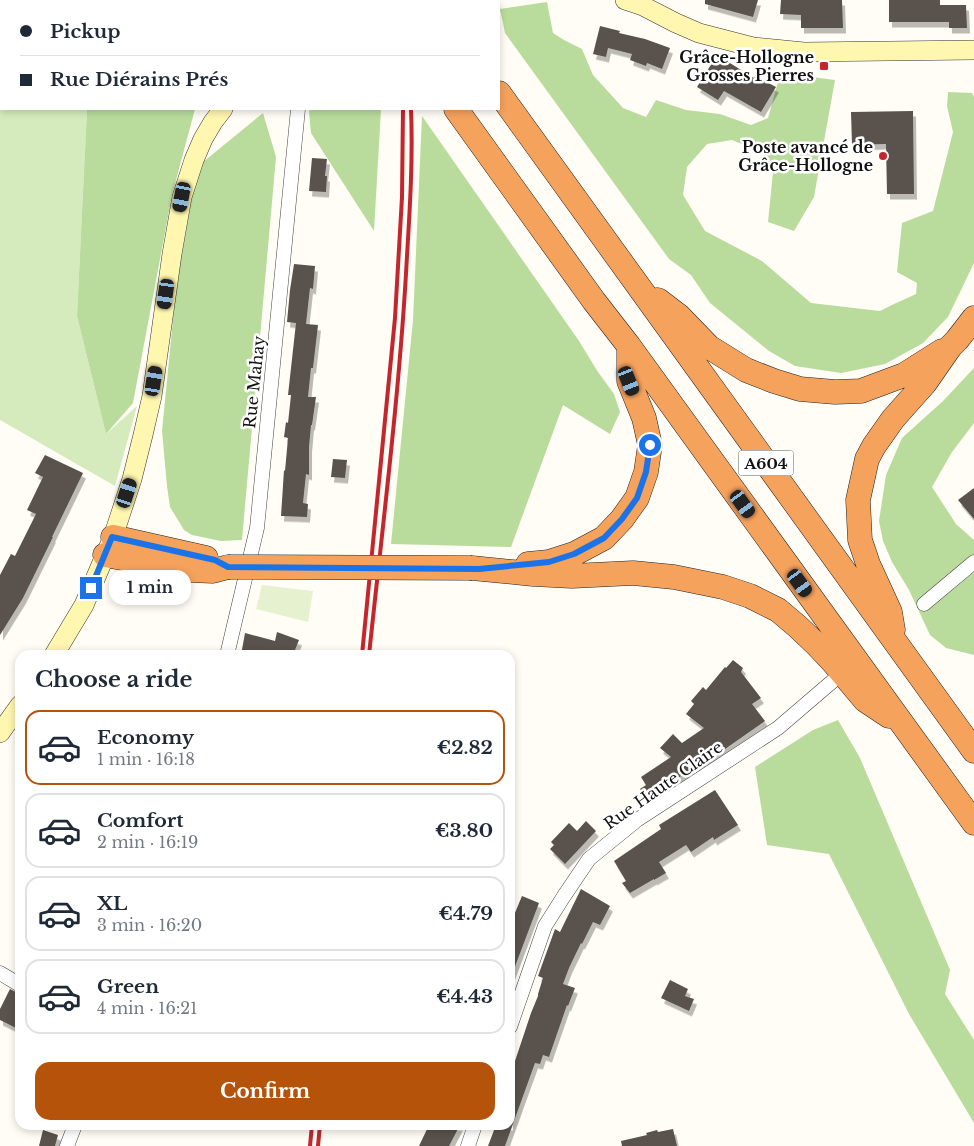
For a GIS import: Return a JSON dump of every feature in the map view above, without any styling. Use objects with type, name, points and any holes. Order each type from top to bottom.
[{"type":"highway","name":"A604","points":[[500,94],[974,751]]},
{"type":"highway","name":"A604","points":[[457,110],[974,823]]},
{"type":"highway","points":[[632,278],[679,316],[709,347],[746,370],[800,389],[835,392],[861,390],[904,375],[950,347]]},
{"type":"highway","points":[[896,644],[890,612],[868,564],[860,540],[858,500],[868,459],[874,446],[893,419],[925,383],[950,347],[974,318]]},
{"type":"highway","points":[[475,569],[549,562],[574,554],[604,538],[622,519],[637,498],[646,472],[650,445],[644,418],[629,381],[629,346]]},
{"type":"highway","points":[[109,546],[219,566],[475,569],[572,576],[634,573],[666,576],[723,587],[750,596],[778,610],[822,650],[865,700],[904,725]]},
{"type":"main road","points":[[625,0],[643,6],[699,33],[753,47],[822,53],[974,50]]},
{"type":"main road","points":[[57,650],[84,605],[109,546],[132,479],[152,396],[182,197],[194,160],[203,140],[222,110]]},
{"type":"main road","points":[[0,733],[15,712]]},
{"type":"street","name":"Rue Mahay","points":[[228,650],[257,528],[298,110]]},
{"type":"street","points":[[924,604],[970,565]]},
{"type":"street","name":"Rue Haute Claire","points":[[515,1012],[545,926],[589,859],[637,820],[778,728],[834,680]]},
{"type":"street","points":[[0,974],[15,982]]},
{"type":"street","points":[[67,1146],[73,1130]]},
{"type":"street","points":[[468,1146],[473,1130]]},
{"type":"green space","points":[[547,2],[553,33],[582,49],[593,75],[623,108],[646,117],[656,100],[686,110],[720,114],[751,125],[768,118],[779,78],[797,75],[835,80],[814,197],[794,231],[768,222],[773,172],[763,153],[732,140],[707,144],[687,167],[683,195],[705,231],[762,261],[811,303],[880,311],[916,294],[917,283],[897,272],[902,223],[933,211],[953,132],[947,106],[948,92],[972,93],[974,97],[974,263],[948,317],[923,343],[885,364],[841,373],[795,366],[769,351],[710,303],[691,275],[669,259],[505,33],[500,9]]},
{"type":"green space","points":[[0,110],[87,110],[77,316],[106,434],[137,406],[115,486],[0,420]]},
{"type":"green space","points":[[87,110],[195,110],[172,195],[133,403],[106,434],[77,316]]},
{"type":"green space","points":[[310,110],[381,110],[374,231],[311,133]]},
{"type":"green space","points":[[263,113],[276,157],[242,540],[221,541],[192,535],[184,530],[170,507],[162,431],[176,289],[197,167]]},
{"type":"green space","points":[[422,116],[579,341],[614,394],[620,412],[610,434],[563,405],[511,547],[391,544],[413,320]]},
{"type":"green space","points":[[974,368],[974,423],[952,452],[932,487],[956,524],[974,540],[974,655],[946,648],[930,635],[909,590],[892,562],[883,541],[879,521],[886,475],[902,438],[943,401]]},
{"type":"green space","points":[[262,585],[313,591],[308,622],[256,609]]},
{"type":"green space","points":[[838,720],[860,758],[950,970],[945,994],[974,1040],[974,1123],[909,1014],[829,854],[767,845],[755,767],[813,730]]},
{"type":"building","points":[[705,0],[758,0],[753,17],[705,4]]},
{"type":"building","points":[[781,0],[842,0],[843,28],[801,28],[801,15],[780,14]]},
{"type":"building","points":[[889,0],[940,0],[940,5],[966,5],[967,28],[949,28],[949,22],[889,22]]},
{"type":"building","points":[[600,26],[670,48],[662,69],[647,63],[646,66],[630,60],[632,54],[608,48],[606,57],[593,54]]},
{"type":"building","points":[[717,55],[754,78],[755,76],[776,87],[761,112],[724,91],[718,100],[697,87]]},
{"type":"building","points":[[913,111],[914,194],[887,194],[886,144],[852,145],[851,112]]},
{"type":"building","points":[[312,158],[327,159],[326,192],[309,191]]},
{"type":"building","points":[[294,264],[315,266],[313,289],[310,288],[306,324],[318,325],[308,397],[316,397],[309,447],[309,475],[306,474],[303,503],[308,504],[307,517],[281,516],[288,438],[284,437],[286,422],[288,423],[291,395],[288,395],[296,323],[287,322]]},
{"type":"building","points":[[45,455],[83,473],[23,598],[0,635],[0,575],[11,554],[15,556],[36,514],[27,510],[43,477],[35,473]]},
{"type":"building","points":[[333,459],[347,460],[345,478],[331,477]]},
{"type":"building","points":[[974,488],[974,519],[958,500]]},
{"type":"building","points":[[277,632],[299,640],[295,650],[242,650],[245,633],[275,641]]},
{"type":"building","points":[[733,660],[743,668],[741,672],[761,698],[752,704],[765,721],[715,756],[647,798],[640,789],[646,785],[641,777],[671,757],[660,748],[673,734],[682,743],[704,728],[686,714],[694,704],[691,701],[703,687],[706,690]]},
{"type":"building","points":[[715,790],[738,825],[714,840],[713,837],[691,852],[686,845],[659,862],[666,873],[630,893],[622,883],[626,881],[614,861],[661,829],[659,825]]},
{"type":"building","points":[[586,821],[596,831],[565,864],[550,849],[554,845],[551,842],[569,823],[577,831]]},
{"type":"building","points":[[581,889],[610,906],[600,925],[593,922],[569,968],[563,984],[575,988],[549,1057],[543,1055],[540,1064],[535,1063],[515,1118],[515,1061],[543,978],[538,976],[555,929],[560,932]]},
{"type":"building","points":[[522,896],[539,903],[515,966],[515,913]]},
{"type":"building","points":[[670,980],[688,989],[685,996],[694,999],[689,1011],[661,998]]},
{"type":"building","points":[[10,989],[15,992],[15,1028],[0,1020],[0,1009]]},
{"type":"building","points":[[673,1129],[677,1146],[622,1146],[621,1141],[647,1135],[646,1133],[657,1130],[658,1132]]},
{"type":"building","points":[[43,1130],[58,1135],[55,1146],[39,1146]]},
{"type":"building","points":[[427,1130],[457,1130],[449,1146],[419,1146]]},
{"type":"building","points":[[494,1130],[511,1130],[505,1146],[488,1146]]},
{"type":"railway","points":[[362,650],[395,318],[402,197],[403,110]]},
{"type":"railway","points":[[370,650],[391,456],[404,306],[411,182],[411,110]]},
{"type":"railway","points":[[310,1146],[312,1130]]},
{"type":"railway","points":[[318,1146],[320,1130]]},
{"type":"place","name":"Grâce-Hollogne Grosses Pierres","points":[[824,66]]},
{"type":"place","name":"Poste avancé de Grâce-Hollogne","points":[[883,156]]},
{"type":"route","points":[[91,588],[112,537],[215,560],[228,567],[479,569],[549,562],[574,554],[604,538],[622,519],[637,498],[646,472],[650,445]]}]
